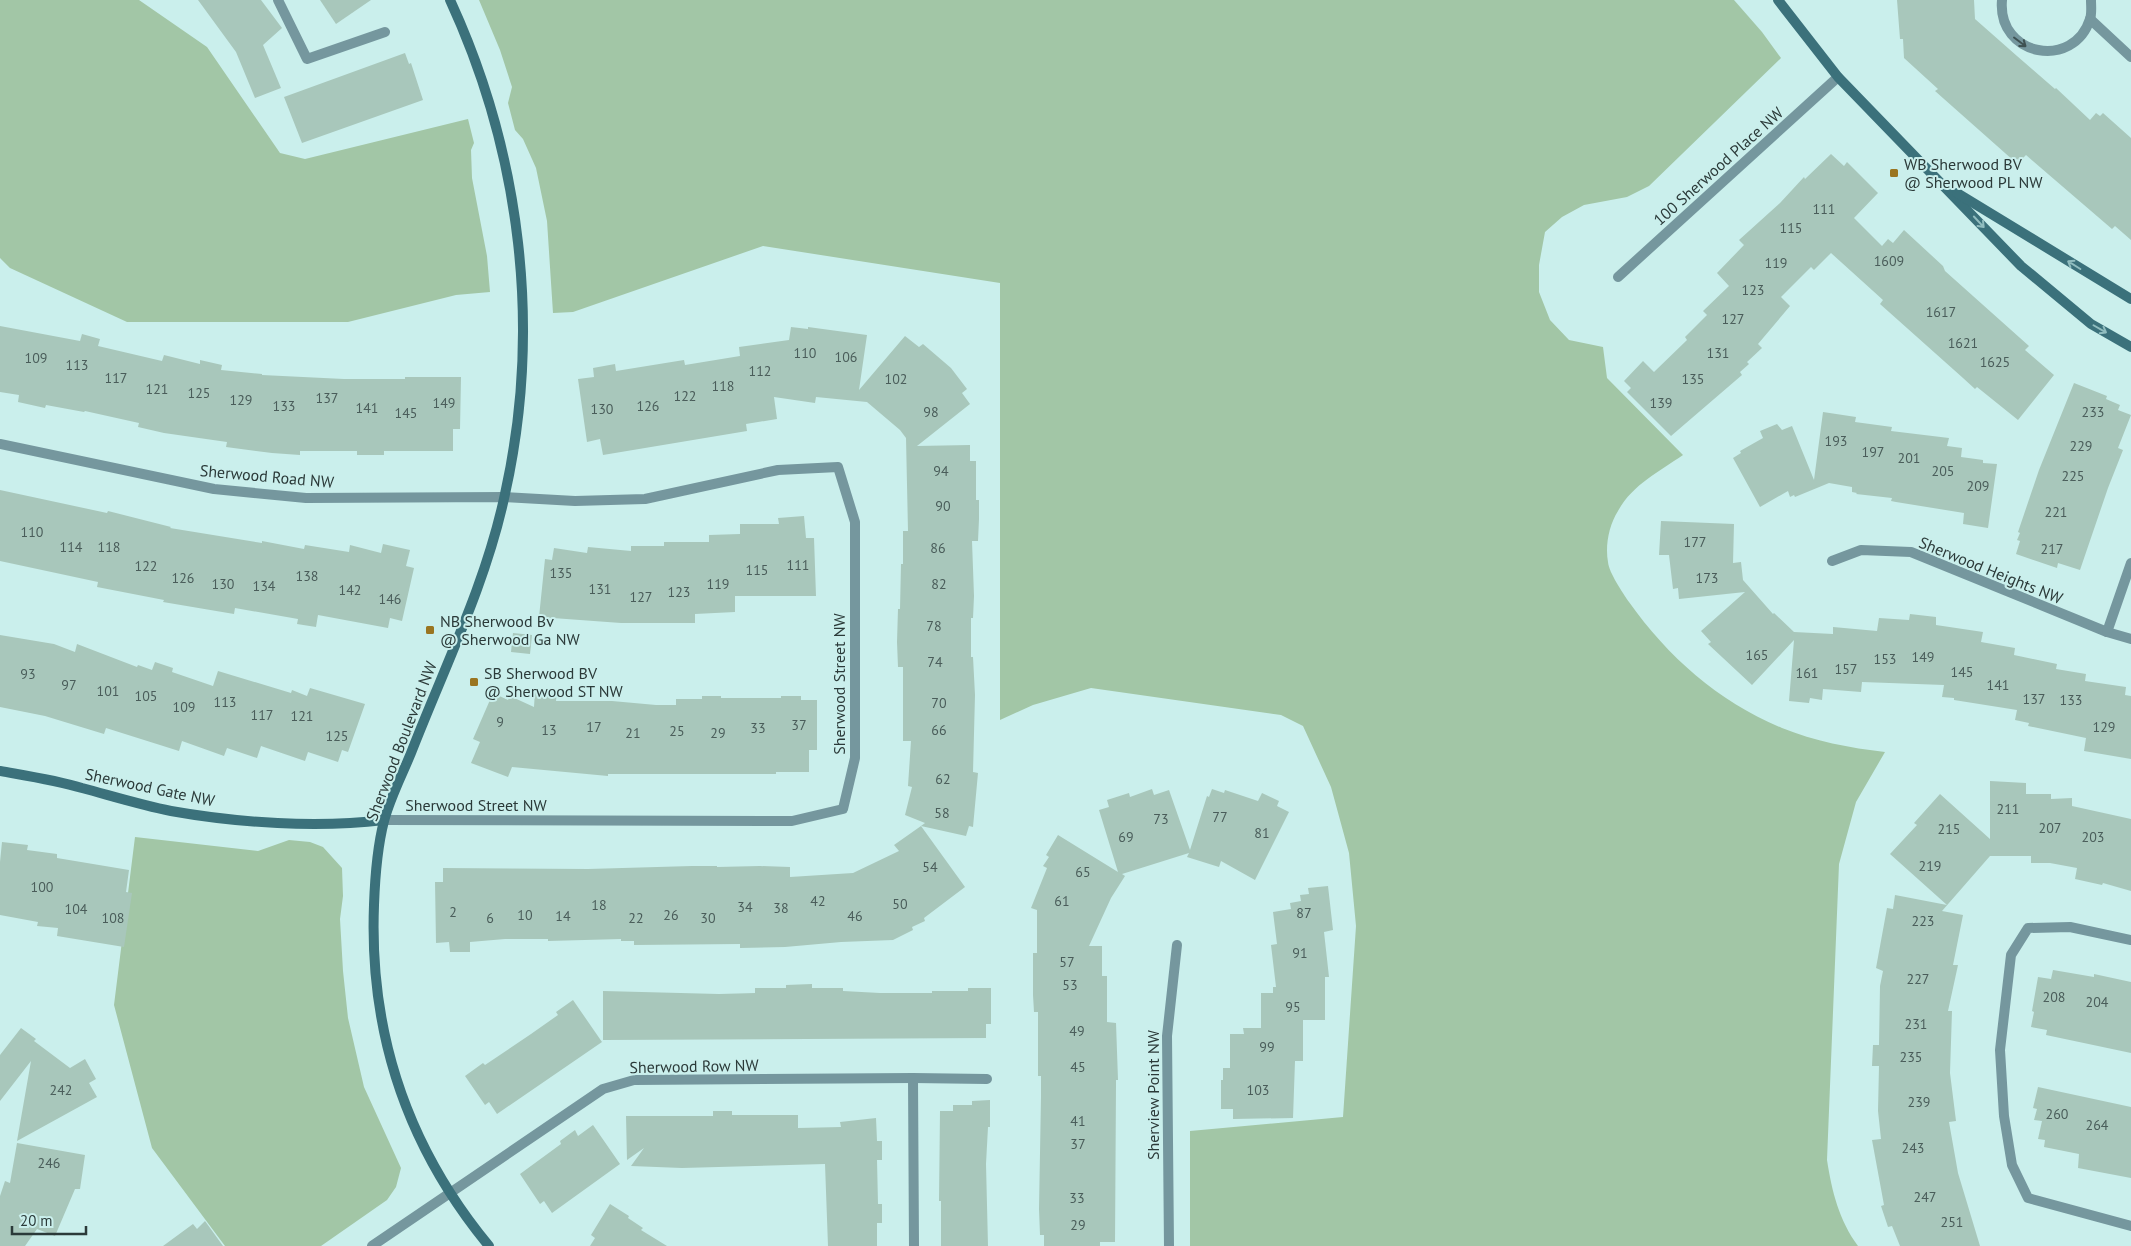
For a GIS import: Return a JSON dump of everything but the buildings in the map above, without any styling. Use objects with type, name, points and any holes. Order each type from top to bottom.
[{"type":"street","points":[[278,0],[307,59],[385,32]]},
{"type":"street","name":"Sherwood Boulevard NW","points":[[450,0],[474,54],[497,125],[509,177],[518,229],[523,290],[524,335],[521,389],[515,443],[505,497],[479,583],[384,820],[378,854],[373,924],[378,997],[385,1035],[407,1109],[434,1168],[469,1222],[489,1246]]},
{"type":"street","points":[[1778,0],[1838,77],[1946,186],[2021,266],[2091,324],[2131,347]]},
{"type":"street","points":[[2002,0],[2001,13],[2008,32],[2023,46],[2043,51],[2063,48],[2080,37],[2090,19],[2092,0]]},
{"type":"street","points":[[2090,19],[2131,57]]},
{"type":"street","name":"100 Sherwood Place NW","points":[[1618,277],[1838,77]]},
{"type":"street","points":[[1946,186],[2131,299]]},
{"type":"street","name":"Sherwood Road NW","points":[[0,444],[223,490],[306,498],[505,497]]},
{"type":"street","name":"Sherwood Street NW","points":[[384,820],[792,821],[843,809],[855,758],[854,522],[838,466],[778,470],[645,499],[575,501],[505,497]]},
{"type":"street","name":"Sherwood Heights NW","points":[[1832,561],[1861,550],[1911,552],[2107,632],[2131,639]]},
{"type":"street","points":[[2107,632],[2131,563]]},
{"type":"street","name":"Sherwood Gate NW","points":[[0,771],[39,778],[172,811],[220,818],[349,824],[384,820]]},
{"type":"street","points":[[2131,940],[2070,927],[2028,928],[2011,955],[2000,1050],[2004,1116],[2012,1165],[2028,1198],[2131,1226]]},
{"type":"street","name":"Sherview Point NW","points":[[1168,1246],[1167,1036],[1177,945]]},
{"type":"street","points":[[913,1078],[914,1246]]},
{"type":"street","name":"Sherwood Row NW","points":[[372,1246],[603,1089],[617,1083],[634,1080],[987,1079]]},
{"type":"green space","points":[[0,0],[139,0],[207,47],[280,153],[305,159],[468,119],[474,143],[471,150],[472,178],[487,256],[490,292],[456,295],[348,322],[127,322],[10,268],[0,258]]},
{"type":"green space","points":[[479,0],[1734,0],[1762,32],[1781,58],[1649,186],[1627,197],[1584,205],[1562,217],[1545,232],[1539,265],[1539,292],[1550,320],[1569,340],[1603,347],[1607,378],[1683,455],[1647,479],[1631,494],[1615,517],[1610,529],[1607,543],[1609,567],[1629,602],[1644,622],[1696,676],[1737,705],[1759,717],[1807,737],[1845,746],[1885,752],[1856,802],[1839,864],[1827,1160],[1837,1205],[1851,1236],[1858,1246],[1190,1246],[1190,1131],[1343,1117],[1356,926],[1349,853],[1331,787],[1303,726],[1281,715],[1091,688],[1033,705],[1000,720],[1000,283],[763,246],[573,312],[553,313],[547,221],[536,168],[523,139],[515,130],[508,103],[512,87],[500,50]]},
{"type":"green space","points":[[135,837],[258,851],[289,840],[310,842],[323,847],[342,868],[343,896],[340,919],[348,1018],[364,1087],[401,1168],[396,1187],[387,1200],[321,1246],[225,1246],[152,1148],[114,1005]]},
{"type":"place","name":"WB Sherwood BV @ Sherwood PL NW","points":[[1894,173]]},
{"type":"place","name":"NB Sherwood Bv @ Sherwood Ga NW","points":[[430,630]]},
{"type":"place","name":"SB Sherwood BV @ Sherwood ST NW","points":[[474,682]]}]
